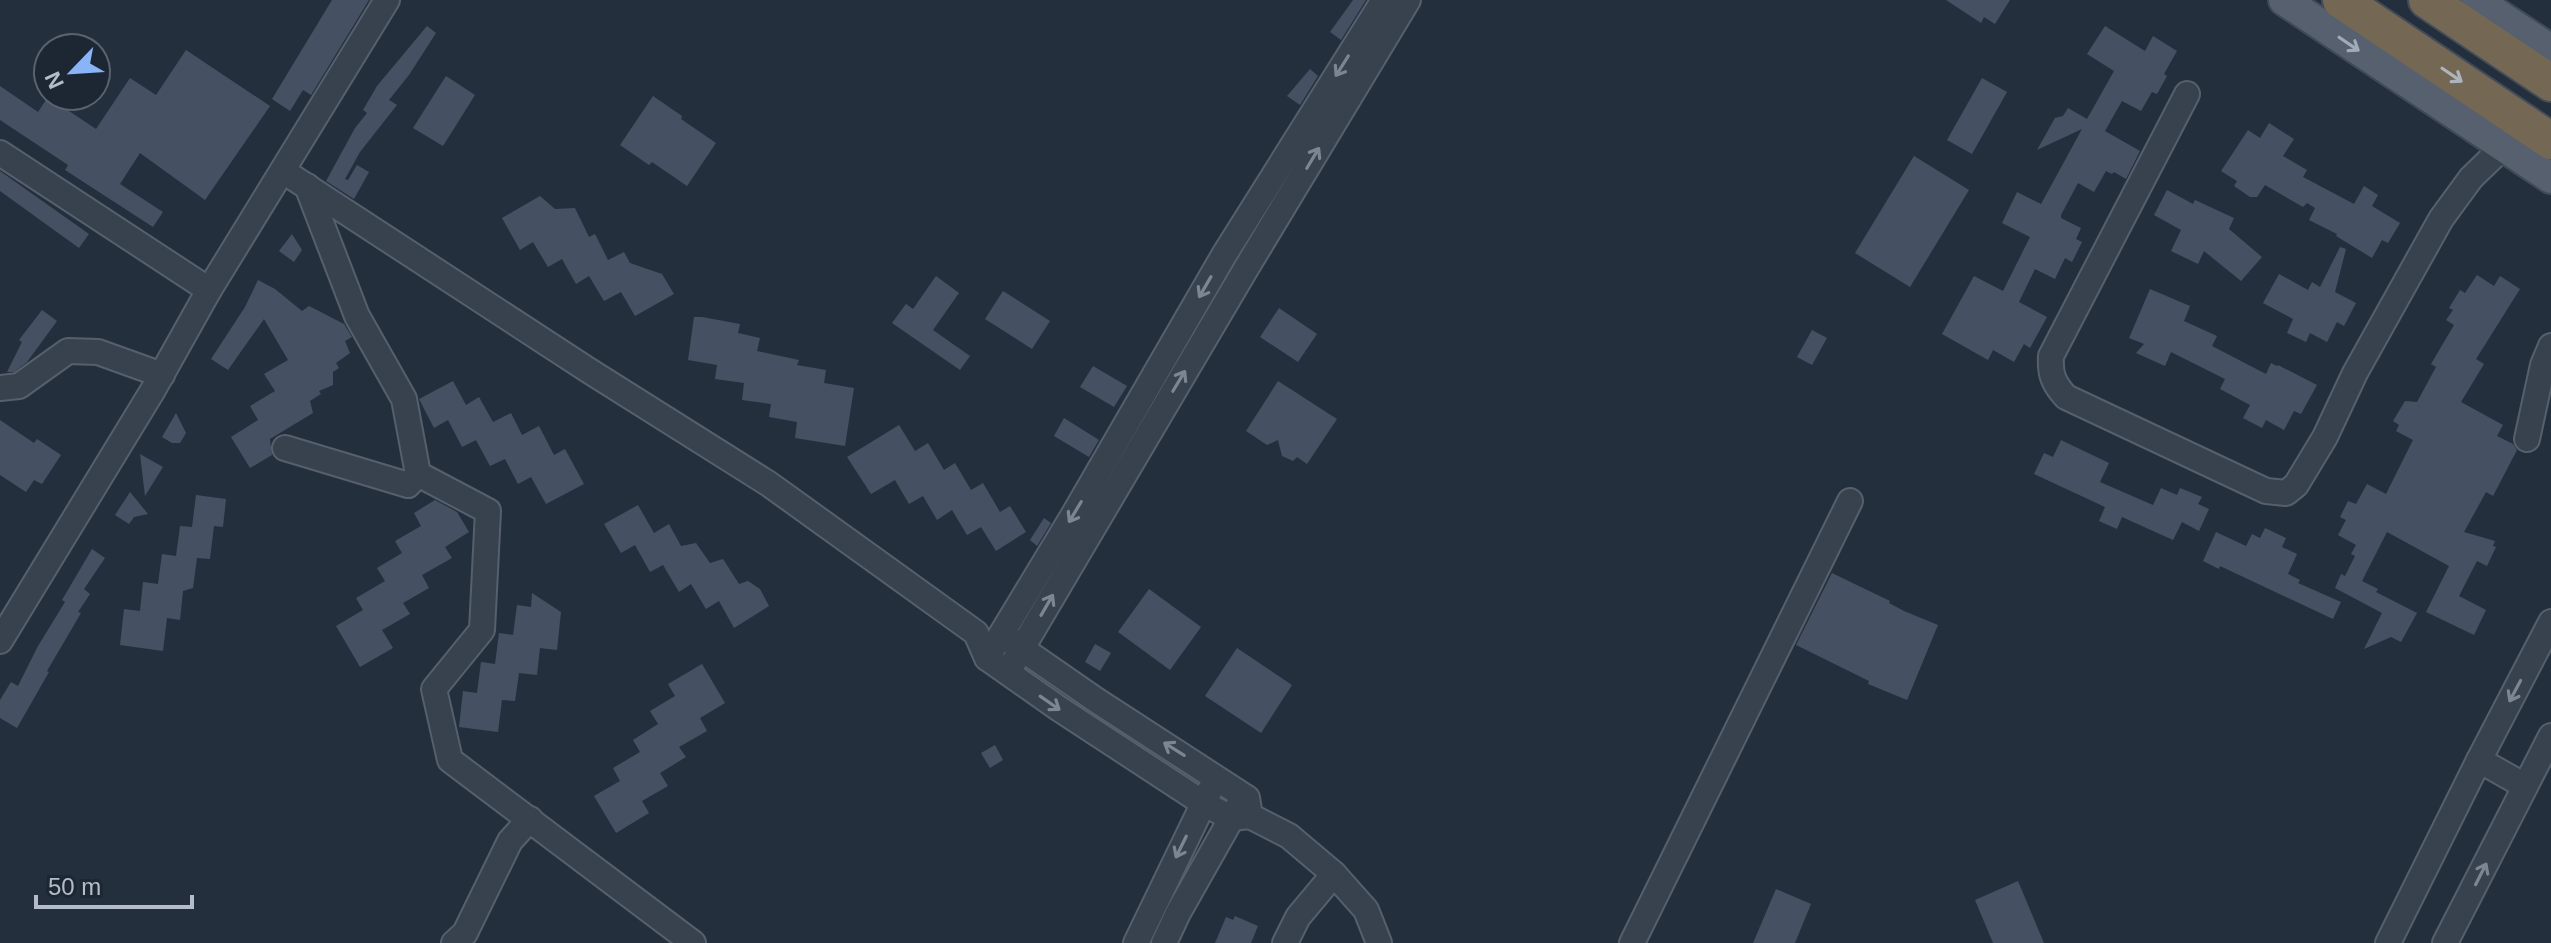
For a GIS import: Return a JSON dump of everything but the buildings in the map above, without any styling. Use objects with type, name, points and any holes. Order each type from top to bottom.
[{"type":"highway","points":[[2341,0],[2551,141]]},
{"type":"highway","points":[[2427,0],[2551,83]]},
{"type":"main road","points":[[2284,0],[2551,178]]},
{"type":"main road","points":[[2476,0],[2551,50]]},
{"type":"street","points":[[0,641],[162,375],[209,290],[387,0]]},
{"type":"street","points":[[1379,943],[1366,910],[1334,874],[1289,836],[1242,810],[1203,803],[987,658],[988,633],[1074,514],[1224,255],[1384,0]]},
{"type":"street","points":[[1008,672],[1408,0]]},
{"type":"street","points":[[2187,94],[2051,356],[2050,374],[2056,387],[2066,397],[2276,493],[2286,493],[2296,485],[2325,437],[2355,373],[2441,219],[2471,178],[2503,147]]},
{"type":"street","points":[[0,153],[209,290]]},
{"type":"street","points":[[283,171],[769,484],[988,633],[1022,648],[1096,700],[1217,777],[1242,810]]},
{"type":"street","points":[[307,186],[357,316],[404,399],[418,474]]},
{"type":"street","points":[[2527,439],[2543,365],[2551,346]]},
{"type":"street","points":[[0,388],[19,386],[68,351],[98,352],[162,375]]},
{"type":"street","points":[[285,448],[408,485],[418,474]]},
{"type":"street","points":[[418,474],[488,511],[482,630],[434,689],[450,760],[693,943]]},
{"type":"street","points":[[1632,943],[1850,501]]},
{"type":"street","points":[[2388,943],[2551,622]]},
{"type":"street","points":[[2445,943],[2551,736]]},
{"type":"street","points":[[2479,760],[2525,786]]},
{"type":"street","points":[[1136,943],[1217,777]]},
{"type":"street","points":[[1164,943],[1178,913],[1242,810]]},
{"type":"street","points":[[454,943],[465,933],[510,841],[530,819]]},
{"type":"street","points":[[1285,943],[1298,917],[1334,874]]}]
